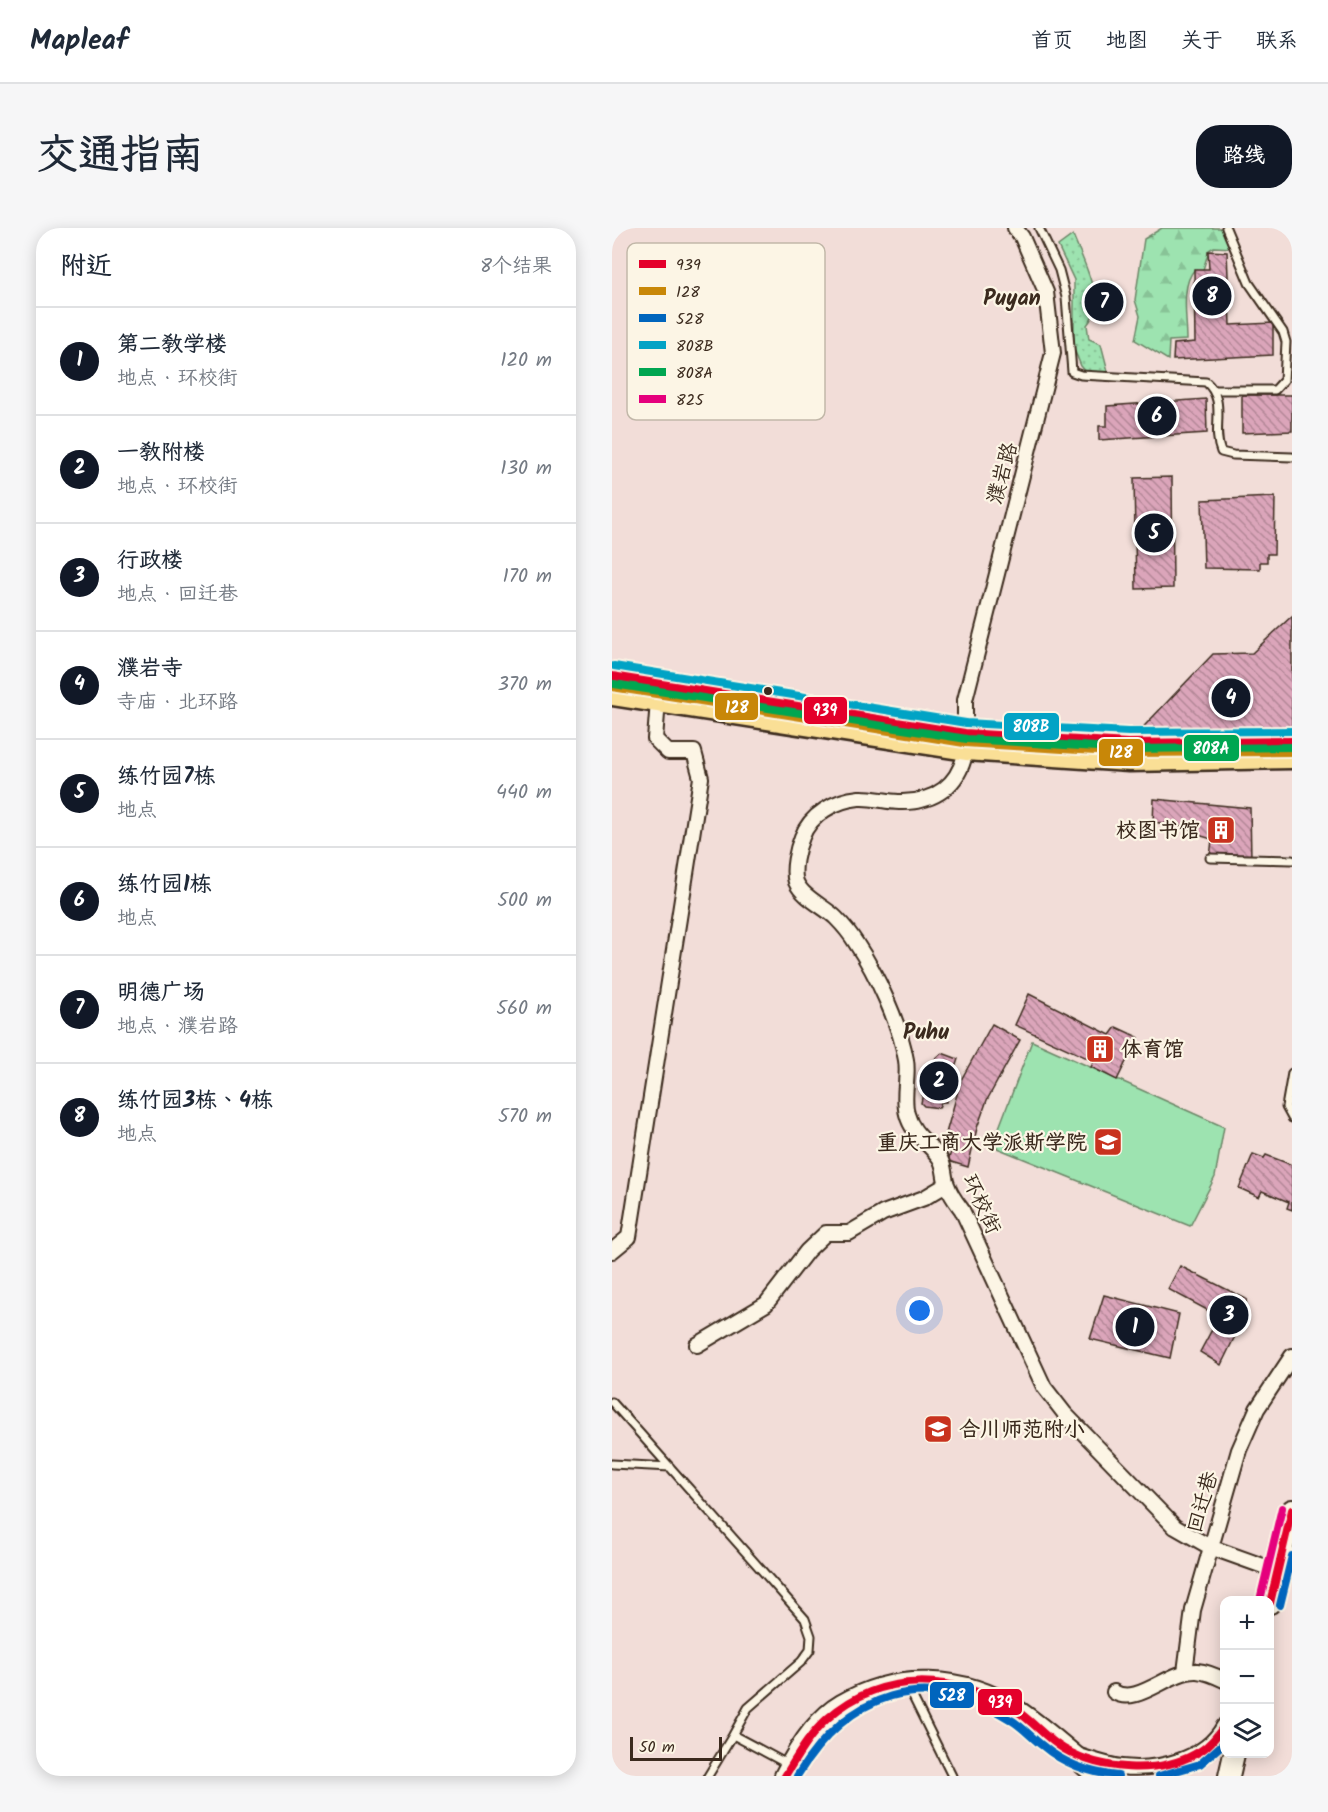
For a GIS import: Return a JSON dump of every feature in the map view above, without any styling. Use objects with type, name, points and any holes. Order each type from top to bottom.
[{"type":"main road","points":[[612,676],[965,741],[1128,743],[1292,741]]},
{"type":"main road","points":[[612,694],[965,741],[1129,759],[1292,757]]},
{"type":"main road","points":[[1271,1596],[1292,1510]]},
{"type":"main road","points":[[788,1771],[818,1725],[840,1706],[868,1692],[905,1682],[928,1682],[962,1687],[1015,1709],[1098,1776]]},
{"type":"main road","points":[[1229,1776],[1233,1758]]},
{"type":"street","name":"濮岩路","points":[[965,741],[965,700],[1053,354],[1046,292],[1022,237],[1015,228]]},
{"type":"street","points":[[612,1251],[629,1237],[701,778],[694,752],[668,752],[655,739],[658,701]]},
{"type":"street","name":"环校街","points":[[965,741],[963,764],[956,779],[941,794],[918,801],[900,802],[859,798],[836,804],[816,815],[802,836],[795,868],[796,883],[837,918],[856,943],[892,1014],[906,1061],[903,1093],[907,1116],[917,1136],[939,1157],[945,1169],[946,1185],[962,1210],[1044,1388],[1065,1413],[1175,1527],[1210,1547],[1277,1571]]},
{"type":"street","points":[[697,1345],[766,1304],[807,1251],[826,1233],[849,1233],[883,1213],[924,1198],[946,1185]]},
{"type":"street","name":"回迁巷","points":[[1185,1672],[1193,1610],[1239,1450],[1257,1409],[1292,1356]]},
{"type":"street","points":[[1114,1692],[1120,1696],[1131,1696],[1144,1692],[1168,1677],[1185,1672],[1198,1671],[1220,1679]]},
{"type":"street","points":[[1071,1753],[1120,1767],[1151,1767],[1193,1755],[1207,1746],[1220,1730]]},
{"type":"lane","points":[[1039,228],[1059,270],[1066,297],[1072,372],[1081,375],[1206,382],[1216,390],[1219,403],[1217,442],[1221,452],[1233,455],[1292,457]]},
{"type":"lane","points":[[1216,390],[1275,390],[1284,380],[1286,342],[1283,332],[1249,283],[1226,228]]},
{"type":"lane","points":[[1210,858],[1292,860]]},
{"type":"lane","points":[[1292,1073],[1286,1107],[1292,1118]]},
{"type":"lane","points":[[612,1402],[805,1619],[811,1636],[810,1650],[801,1662],[748,1708],[708,1776]]},
{"type":"lane","points":[[612,1464],[670,1467]]},
{"type":"lane","points":[[905,1682],[952,1776]]},
{"type":"lane","points":[[733,1735],[788,1771]]},
{"type":"green space","points":[[1162,228],[1226,228],[1234,248],[1214,247],[1209,250],[1203,270],[1195,269],[1190,276],[1186,293],[1187,340],[1169,341],[1168,360],[1135,340],[1140,316],[1135,300],[1144,239]]},
{"type":"green space","points":[[1073,235],[1087,268],[1094,293],[1093,316],[1087,325],[1089,339],[1101,344],[1109,375],[1088,374],[1081,366],[1074,349],[1074,280],[1058,246]]},
{"type":"green space","points":[[1032,1041],[1224,1127],[1215,1177],[1190,1226],[992,1146]]},
{"type":"building","points":[[1208,251],[1227,252],[1230,325],[1273,323],[1273,355],[1173,360],[1174,344],[1195,342],[1194,269],[1209,269]]},
{"type":"building","points":[[1242,395],[1292,395],[1292,431],[1242,433]]},
{"type":"building","points":[[1206,399],[1207,433],[1099,440],[1099,426],[1107,426],[1107,406]]},
{"type":"building","points":[[1172,477],[1173,588],[1136,589],[1134,478]]},
{"type":"building","points":[[1275,497],[1274,554],[1267,554],[1267,562],[1260,562],[1260,569],[1204,568],[1202,500]]},
{"type":"building","points":[[1292,616],[1292,742],[1128,743],[1213,654],[1252,653]]},
{"type":"building","name":"校图书馆","points":[[1154,799],[1250,808],[1251,859],[1210,858],[1212,839],[1191,833],[1191,827],[1153,822]]},
{"type":"building","name":"体育馆","points":[[1029,994],[1110,1035],[1116,1027],[1138,1037],[1117,1080],[1091,1067],[1094,1061],[1015,1025]]},
{"type":"building","points":[[992,1024],[1020,1040],[987,1100],[977,1128],[968,1167],[948,1161],[952,1149],[943,1144],[961,1080]]},
{"type":"building","points":[[942,1053],[958,1059],[951,1080],[954,1082],[946,1102],[941,1102],[939,1108],[924,1106],[921,1103],[925,1083],[935,1059]]},
{"type":"building","points":[[1253,1154],[1264,1158],[1266,1155],[1292,1165],[1292,1210],[1287,1208],[1289,1202],[1262,1191],[1259,1197],[1239,1188]]},
{"type":"building","points":[[1180,1266],[1246,1299],[1248,1318],[1238,1330],[1221,1365],[1200,1352],[1216,1322],[1210,1319],[1211,1312],[1168,1289]]},
{"type":"building","points":[[1104,1295],[1179,1314],[1170,1358],[1090,1339]]},
{"type":"transit line","name":"808B","points":[[614,666],[966,723],[1128,732],[1292,731]]},
{"type":"transit line","name":"939","points":[[612,676],[965,733],[1128,743],[1292,741]]},
{"type":"transit line","name":"808A","points":[[614,684],[967,739],[1129,749],[1292,747]]},
{"type":"transit line","name":"128","points":[[612,687],[964,743],[1128,753],[1292,752]]},
{"type":"transit line","name":"825","points":[[1261,1596],[1282,1508]]},
{"type":"transit line","name":"939","points":[[1272,1596],[1292,1510]]},
{"type":"transit line","name":"528","points":[[1280,1605],[1292,1556]]},
{"type":"transit line","name":"939","points":[[785,1776],[822,1724],[849,1702],[871,1691],[919,1682],[943,1684],[991,1697],[1021,1713],[1064,1749],[1094,1762],[1111,1765],[1146,1767],[1180,1761],[1204,1749],[1220,1731]]},
{"type":"transit line","name":"528","points":[[797,1776],[817,1748],[840,1724],[864,1707],[891,1696],[919,1692],[948,1694],[979,1703],[1015,1723],[1051,1752],[1069,1763],[1098,1773],[1118,1776]]},
{"type":"transit line","name":"528","points":[[1159,1776],[1200,1764],[1220,1746]]},
{"type":"place","name":"练竹园3栋、4栋","points":[[1212,296]]},
{"type":"place","name":"明德广场","points":[[1104,302]]},
{"type":"place","name":"练竹园1栋","points":[[1157,416]]},
{"type":"place","name":"练竹园7栋","points":[[1154,533]]},
{"type":"place","name":"濮岩寺","points":[[1231,698]]},
{"type":"place","name":"校图书馆","points":[[1221,830]]},
{"type":"place","name":"体育馆","points":[[1100,1049]]},
{"type":"place","name":"一教附楼","points":[[939,1081]]},
{"type":"place","name":"重庆工商大学派斯学院","points":[[1108,1142]]},
{"type":"place","name":"行政楼","points":[[1229,1315]]},
{"type":"place","name":"第二教学楼","points":[[1135,1327]]},
{"type":"place","name":"合川师范附小","points":[[938,1429]]},
{"type":"district","name":"Puyan","points":[[1012,297]]},
{"type":"district","name":"Puhu","points":[[926,1031]]}]
